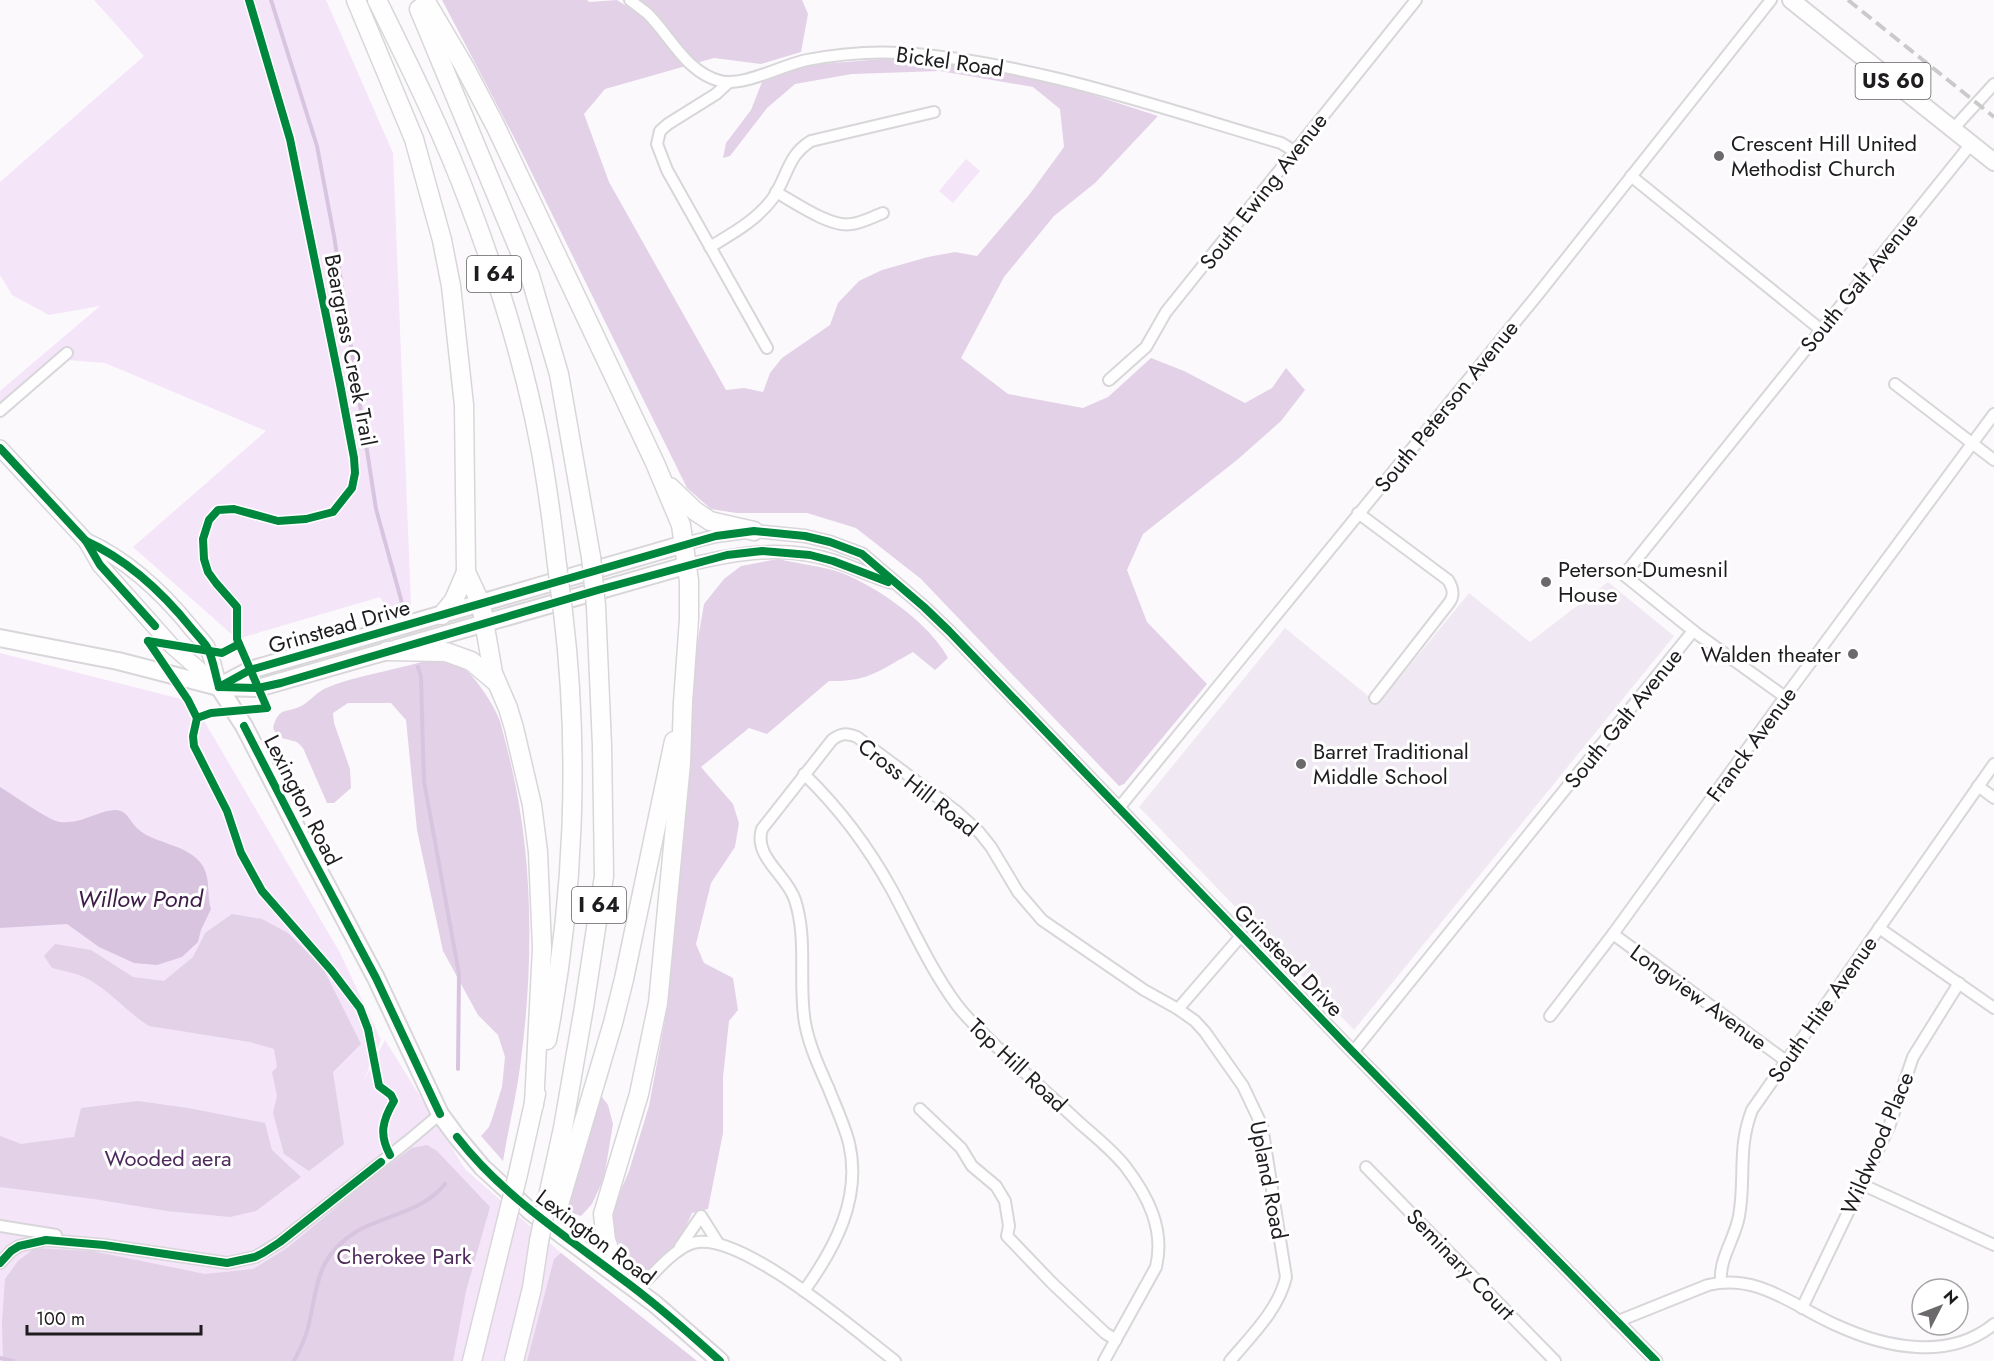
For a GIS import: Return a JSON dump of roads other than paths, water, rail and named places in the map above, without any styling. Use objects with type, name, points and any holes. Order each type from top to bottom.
[{"type":"highway","points":[[356,0],[414,139],[442,240],[451,286],[464,405],[466,572],[454,600],[442,615]]},
{"type":"highway","name":"I 64","points":[[377,0],[442,136],[469,203],[495,278],[520,362],[534,418],[547,488],[570,684],[571,816],[562,950],[555,999],[534,1105],[472,1361]]},
{"type":"highway","name":"I 64","points":[[416,0],[530,276],[559,374],[591,557],[596,606],[602,746],[604,876],[553,1204],[514,1361]]},
{"type":"highway","points":[[425,0],[495,125],[662,479],[679,517],[688,565],[690,595],[681,763],[657,1003],[639,1094],[603,1214],[606,1240],[618,1275]]},
{"type":"highway","points":[[662,479],[677,495],[710,520],[754,531]]},
{"type":"highway","points":[[466,572],[481,604],[488,652],[496,682],[508,708],[524,767],[538,852],[542,948],[534,1105]]},
{"type":"highway","points":[[387,651],[446,652],[471,661],[496,682]]},
{"type":"highway","points":[[553,1204],[616,1012],[683,702]]},
{"type":"main road","name":"US 60","points":[[1791,0],[1994,162]]},
{"type":"main road","name":"Lexington Road","points":[[0,448],[86,542],[100,565],[171,645],[219,687]]},
{"type":"main road","name":"Lexington Road","points":[[86,542],[109,552],[158,592],[207,647],[219,687],[244,726],[374,973],[441,1114],[470,1153],[491,1176],[531,1212],[618,1275],[720,1361]]},
{"type":"main road","name":"Grinstead Drive","points":[[219,687],[250,670],[684,544]]},
{"type":"main road","name":"Grinstead Drive","points":[[0,638],[118,661],[219,687],[258,688],[688,565]]},
{"type":"street","points":[[630,0],[648,15],[690,64],[719,81],[729,82]]},
{"type":"street","name":"South Peterson Avenue","points":[[1118,809],[1524,311],[1771,0]]},
{"type":"street","name":"South Ewing Avenue","points":[[1109,380],[1146,347],[1166,312],[1411,2]]},
{"type":"street","name":"Bickel Road","points":[[729,82],[738,82],[805,60],[832,56],[868,52],[943,57],[1045,76],[1281,143],[1294,151]]},
{"type":"street","points":[[729,82],[716,94],[668,124],[660,131],[657,144],[666,170],[767,348]]},
{"type":"street","points":[[1953,129],[1994,84]]},
{"type":"street","points":[[710,247],[746,225],[760,212],[776,192],[789,163],[799,149],[812,141],[934,112]]},
{"type":"street","name":"South Galt Avenue","points":[[1353,1052],[1693,631],[1624,575],[1971,144]]},
{"type":"street","points":[[1631,176],[1821,329]]},
{"type":"street","points":[[776,192],[841,224],[858,222],[883,213]]},
{"type":"street","points":[[0,411],[67,353]]},
{"type":"street","points":[[1895,384],[1994,460]]},
{"type":"street","name":"Franck Avenue","points":[[1550,1016],[1613,934],[1994,414]]},
{"type":"street","points":[[1358,513],[1448,580],[1453,587],[1453,598],[1375,698]]},
{"type":"street","name":"Grinstead Drive","points":[[684,544],[716,536],[754,531],[805,536],[830,542],[862,554],[924,607],[948,631],[1353,1052],[1656,1361]]},
{"type":"street","name":"Grinstead Drive","points":[[688,565],[728,555],[762,551],[781,552],[833,561],[897,585]]},
{"type":"street","points":[[1693,631],[1785,697]]},
{"type":"street","name":"Cross Hill Road","points":[[804,1291],[835,1243],[846,1215],[852,1174],[848,1140],[805,1024],[801,942],[795,901],[787,884],[764,854],[759,838],[762,829],[804,774],[837,736],[847,734],[856,737],[956,811],[979,831],[1018,892],[1042,920],[1144,990],[1178,1009]]},
{"type":"street","name":"South Hite Avenue","points":[[1721,1282],[1720,1269],[1739,1217],[1743,1135],[1752,1110],[1994,764]]},
{"type":"street","name":"Top Hill Road","points":[[804,774],[838,812],[874,861],[891,888],[937,976],[958,1006],[972,1023],[1123,1164],[1150,1205],[1157,1226],[1158,1257],[1149,1282],[1104,1361]]},
{"type":"street","points":[[1978,786],[1994,798]]},
{"type":"street","points":[[1879,928],[1994,1008]]},
{"type":"street","name":"Longview Avenue","points":[[1613,934],[1786,1060]]},
{"type":"street","points":[[1178,1009],[1241,936]]},
{"type":"street","name":"Wildwood Place","points":[[1802,1308],[1889,1127],[1913,1056],[1959,982]]},
{"type":"street","name":"Upland Road","points":[[1178,1009],[1195,1021],[1205,1032],[1235,1073],[1255,1109],[1266,1144],[1284,1260],[1286,1277],[1281,1294],[1230,1361]]},
{"type":"street","points":[[920,1109],[961,1148],[972,1166],[996,1185],[1005,1201],[1009,1226],[1007,1236],[1052,1283],[1105,1333],[1116,1340]]},
{"type":"street","points":[[0,1226],[104,1245],[227,1263],[255,1257],[280,1242],[441,1114]]},
{"type":"street","name":"Seminary Court","points":[[1366,1167],[1555,1361]]},
{"type":"street","points":[[1861,1184],[1994,1245]]},
{"type":"street","points":[[637,1290],[678,1251],[701,1216],[718,1243]]},
{"type":"street","points":[[0,1263],[11,1251],[34,1242],[50,1240],[104,1245]]},
{"type":"street","points":[[678,1251],[700,1241],[718,1243],[748,1256],[804,1291],[895,1361]]},
{"type":"street","points":[[1616,1322],[1675,1297],[1721,1282],[1761,1287],[1849,1331],[1922,1352],[1937,1352],[1969,1342],[1994,1324]]},
{"type":"water","name":"Willow Pond","points":[[0,787],[39,812],[60,822],[75,821],[118,810],[125,814],[144,834],[193,855],[206,872],[211,909],[198,942],[182,957],[157,965],[134,963],[99,947],[67,924],[0,928]]},
{"type":"waterway","points":[[271,0],[317,146],[334,236],[376,509],[402,603]]},
{"type":"waterway","points":[[418,667],[421,677],[424,781],[459,974],[458,1069]]},
{"type":"waterway","points":[[294,1361],[306,1335],[320,1275],[332,1252],[357,1231],[416,1207],[445,1184]]},
{"type":"waterway","points":[[0,1358],[13,1361]]},
{"type":"railway","points":[[1848,0],[1994,117]]},
{"type":"place","name":"Crescent Hill United Methodist Church","points":[[1719,156]]},
{"type":"place","name":"Peterson-Dumesnil House","points":[[1546,582]]},
{"type":"place","name":"Walden theater","points":[[1853,654]]},
{"type":"place","name":"Barret Traditional Middle School","points":[[1301,764]]},
{"type":"park label","name":"Wooded aera","points":[[168,1158]]},
{"type":"park label","name":"Cherokee Park","points":[[404,1256]]}]
